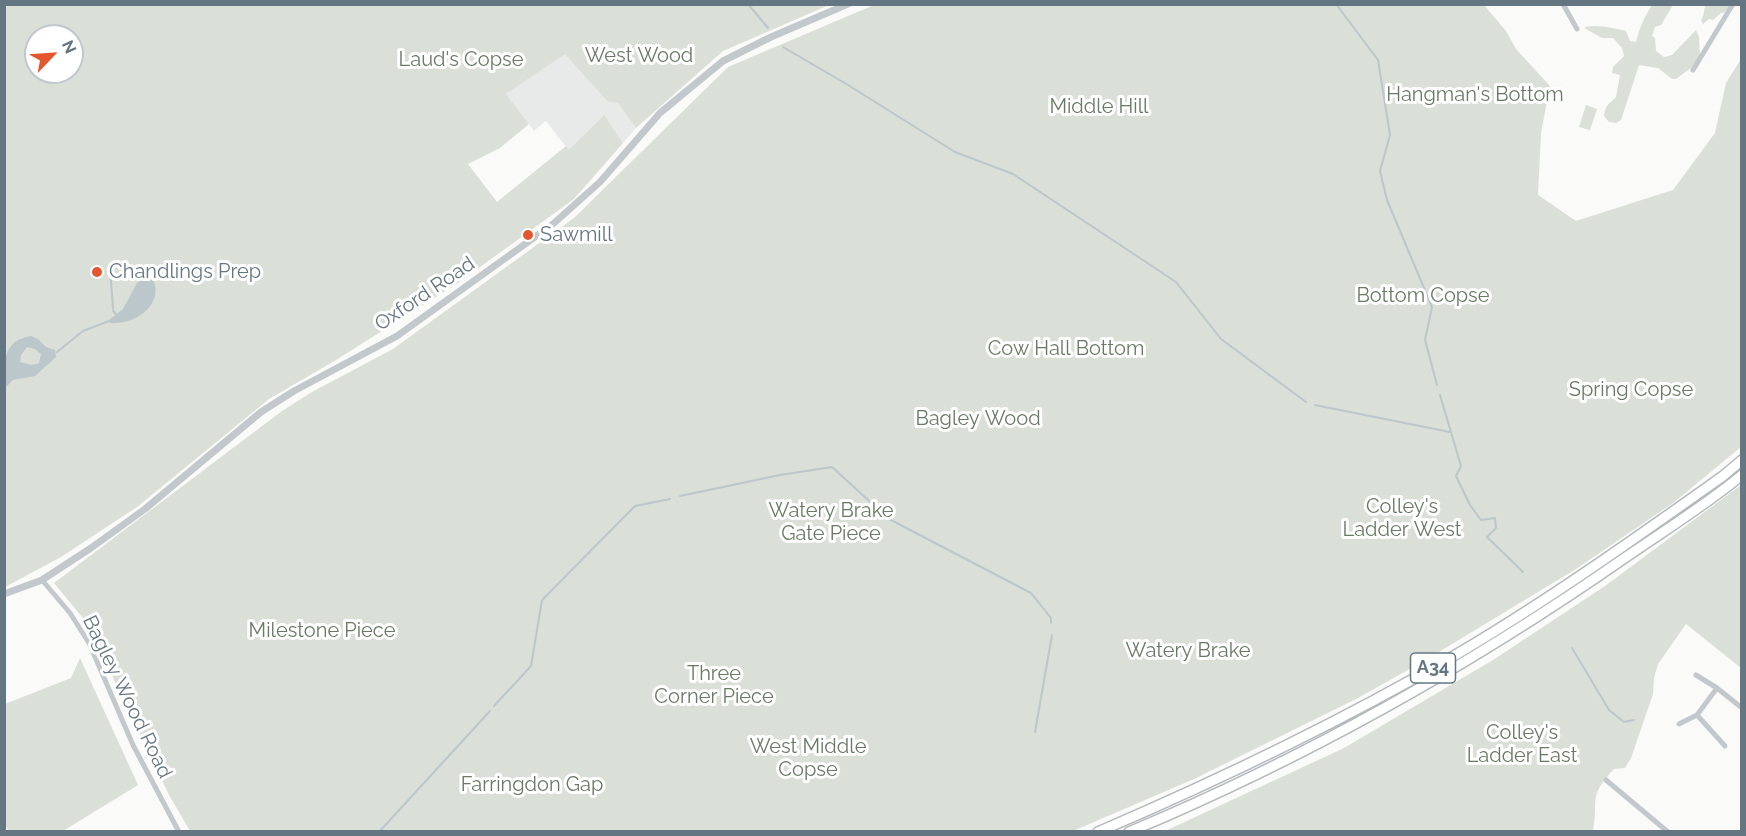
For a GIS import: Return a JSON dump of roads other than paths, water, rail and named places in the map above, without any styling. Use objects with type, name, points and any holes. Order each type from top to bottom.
[{"type":"highway","name":"A34","points":[[1098,831],[1224,776],[1359,708],[1451,657],[1575,580],[1723,476],[1742,460]]},
{"type":"highway","name":"A34","points":[[1129,831],[1229,787],[1364,718],[1456,667],[1580,589],[1742,475]]},
{"type":"street","name":"Oxford Road","points":[[4,594],[42,580],[145,509],[261,412],[294,391],[397,336],[554,224],[600,182],[660,113],[723,61],[771,37],[848,4]]},
{"type":"street","points":[[1563,4],[1577,29]]},
{"type":"street","points":[[1694,70],[1733,4]]},
{"type":"street","name":"Bagley Wood Road","points":[[42,580],[70,613],[89,643],[133,745],[179,831]]},
{"type":"street","points":[[1696,675],[1742,708]]},
{"type":"street","points":[[1679,724],[1697,715],[1717,688]]},
{"type":"street","points":[[1697,715],[1725,746]]},
{"type":"street","points":[[1606,780],[1668,831]]},
{"type":"waterway","points":[[748,4],[768,28]]},
{"type":"waterway","points":[[1336,4],[1378,60],[1390,135],[1380,171],[1387,200],[1432,307],[1425,340],[1437,385]]},
{"type":"waterway","points":[[783,47],[955,152],[1013,174],[1176,282],[1221,339],[1306,402]]},
{"type":"waterway","points":[[110,267],[113,309]]},
{"type":"waterway","points":[[113,311],[116,314]]},
{"type":"waterway","points":[[57,352],[83,331],[109,321]]},
{"type":"waterway","points":[[1440,395],[1461,466],[1456,476],[1470,505],[1481,520],[1495,518],[1496,528],[1487,537],[1523,572]]},
{"type":"waterway","points":[[1315,405],[1450,432]]},
{"type":"waterway","points":[[680,496],[780,475],[832,467],[889,519],[1031,593],[1051,618],[1051,623]]},
{"type":"waterway","points":[[494,706],[531,666],[542,600],[635,506],[670,499]]},
{"type":"waterway","points":[[1035,732],[1052,635]]},
{"type":"waterway","points":[[1572,648],[1609,710],[1624,722],[1634,720]]},
{"type":"waterway","points":[[379,832],[490,711]]},
{"type":"place","name":"Sawmill","points":[[528,235]]},
{"type":"place","name":"Chandlings Prep","points":[[97,272]]},
{"type":"park label","name":"West Wood","points":[[639,56]]},
{"type":"park label","name":"Laud's Copse","points":[[461,60]]},
{"type":"park label","name":"Hangman's Bottom","points":[[1475,95]]},
{"type":"park label","name":"Middle Hill","points":[[1099,107]]},
{"type":"park label","name":"Bottom Copse","points":[[1423,296]]},
{"type":"park label","name":"Cow Hall Bottom","points":[[1066,349]]},
{"type":"park label","name":"Spring Copse","points":[[1631,390]]},
{"type":"park label","name":"Bagley Wood","points":[[978,419]]},
{"type":"park label","name":"Colley's Ladder West","points":[[1402,518]]},
{"type":"park label","name":"Watery Brake Gate Piece","points":[[831,522]]},
{"type":"park label","name":"Milestone Piece","points":[[322,631]]},
{"type":"park label","name":"Watery Brake","points":[[1188,651]]},
{"type":"park label","name":"Three Corner Piece","points":[[714,686]]},
{"type":"park label","name":"Colley's Ladder East","points":[[1522,744]]},
{"type":"park label","name":"West Middle Copse","points":[[808,758]]},
{"type":"park label","name":"Farringdon Gap","points":[[532,785]]}]
